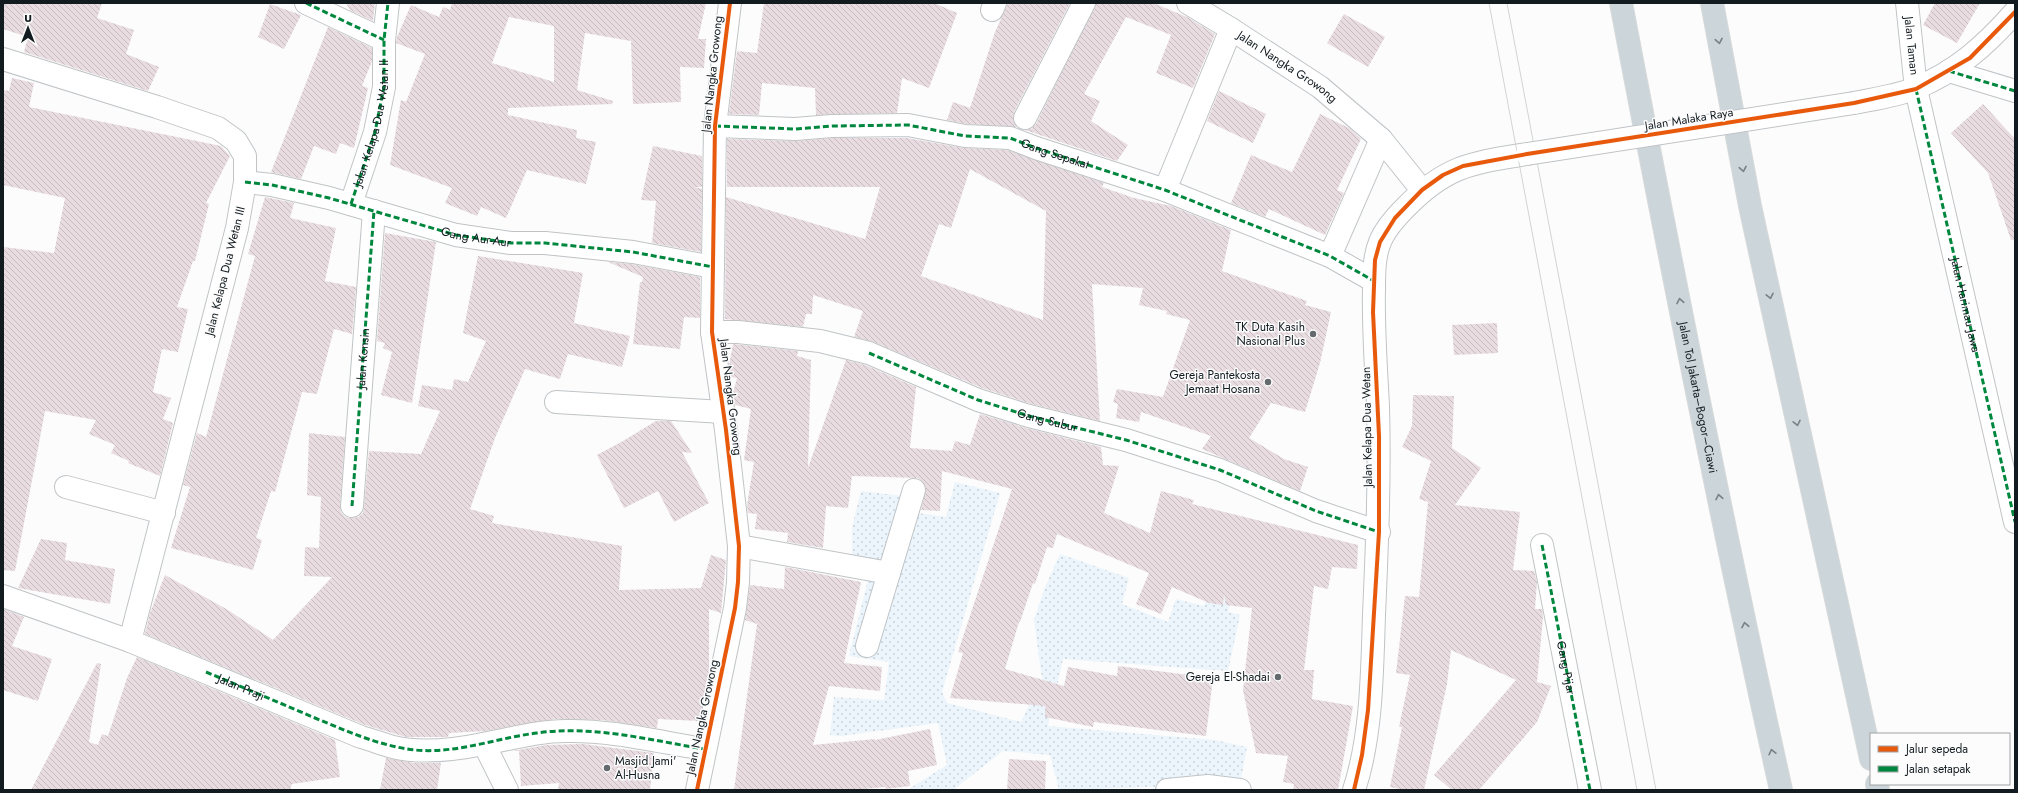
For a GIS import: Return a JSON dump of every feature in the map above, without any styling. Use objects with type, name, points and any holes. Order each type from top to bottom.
[{"type":"highway","name":"Jalan Tol Jakarta–Bogor–Ciawi","points":[[1621,3],[1648,147],[1751,656],[1781,790]]},
{"type":"highway","points":[[1712,3],[1750,206],[1870,754]]},
{"type":"street","points":[[306,3],[384,40]]},
{"type":"street","name":"Jalan Kelapa Dua Wetan II","points":[[351,204],[375,132],[384,87],[384,40],[388,3]]},
{"type":"street","name":"Jalan Nangka Growong","points":[[697,790],[704,749],[735,608],[738,582],[739,546],[712,332],[715,126],[730,3]]},
{"type":"street","points":[[1025,118],[1084,3]]},
{"type":"street","name":"Jalan Nangka Growong","points":[[1188,3],[1320,87],[1381,139],[1422,190]]},
{"type":"street","name":"Jalan Taman","points":[[1907,3],[1916,89]]},
{"type":"street","name":"Jalan Malaka Raya","points":[[1527,154],[1854,103],[1916,89],[1970,58],[2015,12]]},
{"type":"street","points":[[1165,190],[1231,29]]},
{"type":"street","name":"Jalan Kelapa Dua Wetan III","points":[[3,59],[157,107],[218,128],[236,141],[245,156],[245,182],[236,228],[130,641]]},
{"type":"street","points":[[1949,71],[2015,91]]},
{"type":"street","name":"Jalan Harimau Jawa","points":[[1916,89],[2015,522]]},
{"type":"street","name":"Gang Sepakat","points":[[715,126],[795,129],[839,126],[908,125],[965,136],[1010,138],[1165,190],[1330,256],[1374,281]]},
{"type":"street","points":[[1330,256],[1381,139]]},
{"type":"street","name":"Jalan Kelapa Dua Wetan","points":[[1358,788],[1368,710],[1379,532],[1379,436],[1373,312],[1375,260],[1380,242],[1395,218],[1422,190],[1443,175],[1463,166],[1527,154]]},
{"type":"street","name":"Gang Aur-Aur","points":[[245,182],[272,185],[351,204],[456,235],[511,243],[545,243],[633,252],[713,267]]},
{"type":"street","name":"Jalan Konsin","points":[[352,506],[374,211]]},
{"type":"street","name":"Gang Subur","points":[[712,332],[738,332],[820,341],[869,353],[978,400],[1029,416],[1126,440],[1220,470],[1316,511],[1379,532]]},
{"type":"street","points":[[556,402],[723,412]]},
{"type":"street","points":[[66,487],[164,513]]},
{"type":"street","points":[[868,646],[914,490]]},
{"type":"street","name":"Gang Pijar","points":[[1542,545],[1590,790]]},
{"type":"street","points":[[739,546],[889,573]]},
{"type":"street","name":"Jalan Praji","points":[[3,596],[130,641],[361,737],[394,747],[416,750],[439,750],[484,744],[537,732],[566,730],[597,732],[704,749]]},
{"type":"street","points":[[484,744],[507,790]]},
{"type":"street","points":[[1167,790],[1208,786],[1240,790]]},
{"type":"shaded area","points":[[955,482],[1000,493],[942,692],[947,703],[1021,722],[1042,679],[1034,620],[1045,587],[1060,554],[1129,578],[1122,604],[1168,622],[1176,599],[1204,606],[1214,577],[1235,580],[1228,612],[1240,615],[1228,671],[1063,659],[1048,726],[1215,740],[1247,747],[1240,784],[1059,790],[1050,755],[1003,751],[953,790],[907,790],[947,765],[938,723],[841,736],[830,735],[834,697],[884,700],[889,662],[849,656],[868,580],[852,553],[852,527],[861,491],[903,496],[904,511],[946,517]]},
{"type":"building","points":[[3,3],[102,3],[97,18],[134,30],[126,54],[159,67],[148,91],[24,52],[28,37],[3,29]]},
{"type":"building","points":[[346,3],[375,3],[373,21],[350,10]]},
{"type":"building","points":[[452,3],[706,3],[698,39],[706,39],[704,68],[680,67],[681,102],[633,104],[631,41],[585,33],[577,90],[613,101],[612,104],[508,108],[508,115],[577,130],[576,138],[596,142],[586,184],[527,170],[506,218],[481,207],[477,216],[445,203],[452,188],[390,165],[401,100],[406,102],[425,54],[396,43],[397,37],[411,5],[439,17],[443,7],[450,10]],"holes":[[[509,17],[554,26],[554,82],[492,63]]]},
{"type":"building","points":[[764,3],[934,3],[957,13],[929,88],[902,78],[897,113],[816,115],[815,88],[762,83],[759,115],[729,114],[737,51],[757,53]]},
{"type":"building","points":[[1008,3],[1070,3],[1014,112],[1013,119],[1017,127],[966,124],[947,120],[953,102],[970,108],[995,32]]},
{"type":"building","points":[[1096,3],[1153,3],[1187,17],[1215,34],[1193,88],[1156,73],[1171,35],[1126,17],[1084,94],[1100,101],[1091,121],[1128,145],[1117,161],[1025,130],[1031,129],[1036,124]]},
{"type":"building","points":[[1935,3],[1980,3],[1957,43],[1923,25]]},
{"type":"building","points":[[270,4],[301,15],[284,49],[258,37]]},
{"type":"building","points":[[1344,14],[1385,37],[1368,67],[1327,43]]},
{"type":"building","points":[[328,27],[372,48],[372,61],[362,86],[368,88],[354,148],[340,143],[336,154],[314,146],[301,179],[271,172]]},
{"type":"building","points":[[12,78],[34,83],[29,107],[221,146],[230,156],[206,203],[209,204],[195,261],[193,261],[177,307],[188,309],[178,352],[162,349],[153,392],[171,398],[163,419],[173,423],[160,476],[128,463],[129,461],[111,453],[115,445],[89,434],[96,420],[45,411],[15,571],[3,570],[3,247],[54,253],[65,198],[3,185],[3,90],[9,91]]},
{"type":"building","points":[[1219,91],[1266,114],[1253,143],[1207,121]]},
{"type":"building","points":[[1983,104],[2015,139],[2015,240],[2011,240],[1988,173],[1951,133]]},
{"type":"building","points":[[1320,114],[1349,128],[1361,139],[1337,190],[1344,193],[1325,235],[1269,209],[1265,217],[1231,203],[1251,155],[1292,172]]},
{"type":"building","points":[[833,138],[907,138],[963,148],[1007,150],[1104,183],[1102,187],[1134,198],[1171,206],[1231,230],[1222,271],[1307,301],[1305,305],[1331,312],[1320,363],[1305,412],[1271,403],[1249,438],[1284,459],[1308,467],[1300,491],[1202,449],[1211,436],[1141,412],[1139,422],[1116,418],[1118,404],[1113,402],[1117,389],[1163,397],[1190,320],[1166,314],[1167,311],[1139,305],[1143,288],[1092,284],[1100,421],[1032,404],[982,388],[874,342],[854,337],[863,311],[813,295],[812,314],[806,314],[803,327],[725,319],[726,197],[865,239],[880,187],[727,187],[727,139],[795,141]],"holes":[[[970,169],[1046,211],[1043,320],[921,276],[939,224],[951,228]]]},
{"type":"building","points":[[653,146],[702,156],[702,187],[695,187],[702,189],[701,252],[652,243],[656,201],[641,200]]},
{"type":"building","points":[[265,197],[294,203],[290,218],[336,228],[325,281],[356,287],[352,334],[334,329],[317,394],[302,392],[275,492],[271,491],[256,538],[262,540],[253,570],[171,548],[190,487],[183,485],[197,433],[206,437],[255,256],[248,254]]},
{"type":"building","points":[[385,233],[436,242],[412,403],[381,395],[392,352],[383,348],[385,343],[377,341]]},
{"type":"building","points":[[478,256],[583,273],[574,323],[630,336],[622,367],[568,354],[560,379],[525,369],[495,438],[470,509],[494,516],[492,523],[622,546],[619,590],[701,588],[711,555],[726,560],[721,613],[709,609],[709,672],[699,721],[658,719],[657,728],[602,720],[555,719],[486,731],[449,733],[448,737],[406,737],[365,725],[145,634],[150,613],[165,575],[228,610],[273,640],[332,577],[304,576],[305,547],[319,548],[321,497],[307,495],[309,433],[345,437],[340,505],[341,512],[345,517],[358,517],[363,513],[364,507],[369,451],[421,454],[440,411],[418,406],[422,385],[452,390],[454,379],[468,382],[486,341],[463,333]]},
{"type":"building","points":[[608,262],[631,264],[700,277],[700,318],[684,317],[680,349],[633,344],[640,282],[642,282],[643,277]]},
{"type":"building","points":[[1497,323],[1498,353],[1454,355],[1452,325]]},
{"type":"building","points":[[733,344],[798,351],[797,356],[811,360],[808,468],[846,360],[865,365],[916,387],[910,448],[952,451],[955,441],[970,445],[980,414],[1026,428],[1101,447],[1103,465],[1119,466],[1104,513],[1150,533],[1161,491],[1194,500],[1192,504],[1358,545],[1357,569],[1332,567],[1328,589],[1314,586],[1304,670],[1314,670],[1312,699],[1353,706],[1338,790],[1293,790],[1294,784],[1283,782],[1288,756],[1256,753],[1243,690],[1252,608],[1226,605],[1224,594],[1223,605],[1209,603],[1172,587],[1161,614],[1136,604],[1149,573],[1057,534],[1053,548],[1047,547],[1035,584],[1033,583],[1019,622],[1005,669],[1064,686],[1068,667],[1117,676],[1118,666],[1213,678],[1206,736],[1094,722],[1093,727],[1045,717],[1045,706],[950,698],[963,653],[958,652],[1012,489],[942,471],[940,511],[921,510],[926,488],[923,482],[918,478],[852,476],[848,508],[826,506],[823,548],[787,542],[788,533],[755,529],[757,514],[748,513],[747,505],[754,462],[744,460],[751,409],[735,405],[733,393],[737,378],[731,377],[729,366]]},
{"type":"building","points":[[1413,395],[1454,396],[1452,448],[1481,468],[1455,505],[1520,512],[1513,570],[1534,571],[1537,582],[1535,609],[1542,609],[1543,617],[1537,682],[1551,686],[1537,722],[1479,790],[1452,790],[1434,775],[1516,680],[1451,650],[1447,684],[1424,790],[1404,790],[1390,787],[1402,727],[1399,727],[1410,675],[1396,673],[1405,596],[1419,597],[1428,502],[1419,499],[1431,461],[1402,447],[1412,426]]},
{"type":"building","points":[[656,421],[671,421],[692,453],[682,452],[709,503],[674,522],[658,491],[624,508],[597,455]]},
{"type":"building","points":[[41,539],[67,543],[65,560],[115,569],[110,604],[18,588]]},
{"type":"building","points":[[785,567],[861,582],[844,663],[882,667],[880,691],[829,686],[813,745],[875,740],[930,729],[937,765],[908,771],[910,786],[886,789],[885,787],[854,790],[734,790],[757,624],[745,620],[750,585],[784,589]]},
{"type":"building","points":[[3,609],[24,617],[12,646],[52,659],[38,701],[3,690]]},
{"type":"building","points":[[137,657],[335,740],[340,777],[292,784],[290,790],[31,790],[97,663],[101,664],[89,742],[98,745],[102,734],[108,736],[127,678]]},
{"type":"building","name":"Masjid Jami' Al-Husna","points":[[583,744],[654,753],[650,790],[558,790],[559,783],[521,786],[519,751],[513,751],[546,745]]},
{"type":"building","points":[[386,758],[414,763],[441,763],[437,790],[380,790]]},
{"type":"building","points":[[1009,759],[1046,761],[1045,790],[1007,790]]},
{"type":"tram line","points":[[1489,3],[1637,790]]},
{"type":"tram line","points":[[1507,3],[1656,790]]},
{"type":"marked path","points":[[306,3],[384,40]]},
{"type":"marked path","points":[[351,204],[375,132],[384,87],[384,40],[388,3]]},
{"type":"marked path","points":[[1949,71],[2015,91]]},
{"type":"marked path","points":[[1916,89],[2015,522]]},
{"type":"marked path","points":[[715,126],[795,129],[832,126],[908,125],[965,136],[1010,138],[1036,148],[1165,190],[1330,256],[1374,281]]},
{"type":"marked path","points":[[245,182],[272,185],[329,198],[456,235],[511,243],[545,243],[633,252],[713,267]]},
{"type":"marked path","points":[[352,506],[374,211]]},
{"type":"marked path","points":[[869,353],[978,400],[1029,416],[1126,440],[1220,470],[1316,511],[1379,532]]},
{"type":"marked path","points":[[1542,545],[1590,790]]},
{"type":"marked path","points":[[206,672],[351,733],[376,742],[402,748],[431,751],[446,750],[522,735],[558,731],[579,731],[600,732],[642,738],[704,749]]},
{"type":"cycle path","points":[[697,790],[735,608],[738,582],[739,546],[726,430],[712,332],[715,126],[730,3]]},
{"type":"cycle path","points":[[1354,790],[1362,755],[1368,710],[1379,532],[1379,436],[1373,312],[1375,260],[1380,242],[1395,218],[1422,190],[1443,175],[1463,166],[1527,154],[1854,103],[1916,89],[1970,58],[2015,12]]},
{"type":"place","name":"TK Duta Kasih Nasional Plus","points":[[1313,334]]},
{"type":"place","name":"Gereja Pantekosta Jemaat Hosana","points":[[1268,382]]},
{"type":"place","name":"Gereja El-Shadai","points":[[1278,677]]},
{"type":"place","name":"Masjid Jami' Al-Husna","points":[[607,768]]}]
